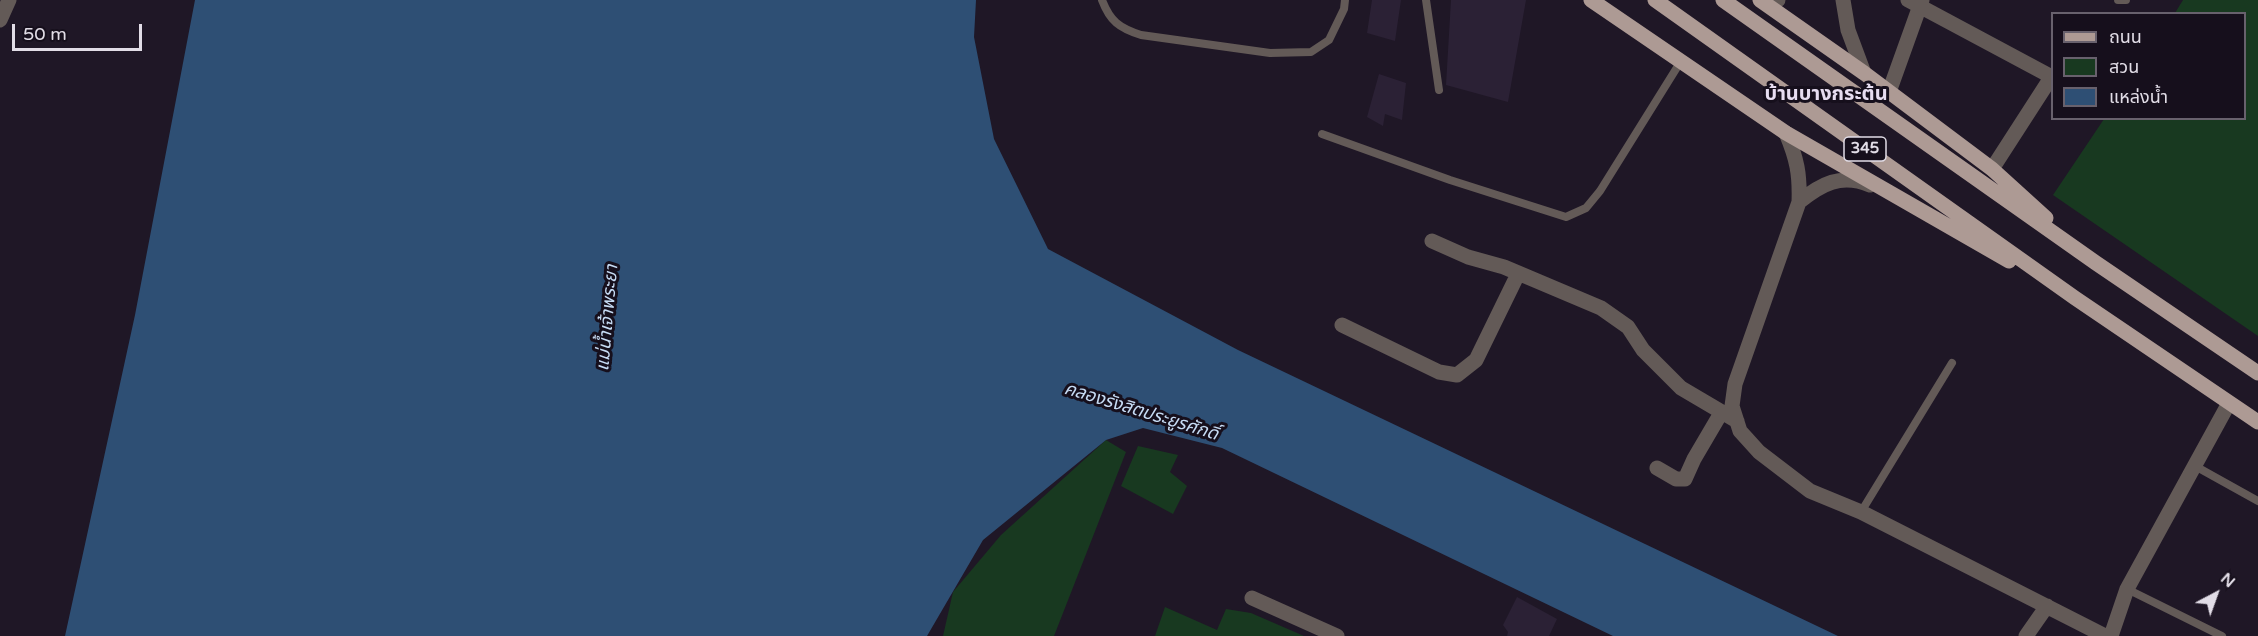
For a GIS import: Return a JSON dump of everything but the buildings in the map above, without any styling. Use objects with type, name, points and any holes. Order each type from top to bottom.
[{"type":"main road","points":[[1591,0],[1786,133],[2075,297]]},
{"type":"main road","name":"345","points":[[1655,0],[2075,297],[2258,422]]},
{"type":"main road","name":"345","points":[[1723,0],[2096,263],[2258,373]]},
{"type":"main road","points":[[1761,1],[1864,73],[1992,169],[2096,263]]},
{"type":"street","points":[[0,20],[9,0]]},
{"type":"street","points":[[1761,1],[1778,0]]},
{"type":"street","points":[[1843,0],[1848,30],[1864,73]]},
{"type":"street","points":[[1889,92],[1917,2],[2051,75]]},
{"type":"street","points":[[1992,169],[2051,78]]},
{"type":"street","points":[[1786,133],[1796,156],[1800,175],[1799,202],[1735,384],[1732,406],[1740,431],[1759,452],[1810,491],[1861,512],[2105,636]]},
{"type":"street","points":[[1799,202],[1814,189],[1833,181],[1856,179],[1885,191]]},
{"type":"street","points":[[1432,241],[1468,257],[1504,267],[1601,308],[1628,327],[1643,350],[1681,388],[1737,421]]},
{"type":"street","points":[[1342,325],[1438,372],[1457,375],[1476,360],[1518,274]]},
{"type":"street","points":[[2111,636],[2127,590],[2229,404]]},
{"type":"street","points":[[1657,468],[1676,479],[1685,479],[1721,413]]},
{"type":"street","points":[[1252,598],[1337,636]]},
{"type":"street","points":[[2026,636],[2047,606]]},
{"type":"lane","points":[[1102,0],[1108,15],[1124,29],[1141,34],[1269,53],[1311,52],[1329,40],[1344,9],[1345,0]]},
{"type":"lane","points":[[1426,0],[1439,90]]},
{"type":"lane","points":[[2118,0],[2126,0]]},
{"type":"lane","points":[[1322,134],[1450,180],[1566,217],[1575,215],[1586,208],[1600,191],[1681,61]]},
{"type":"lane","points":[[1861,512],[1952,363]]},
{"type":"lane","points":[[2195,466],[2258,501]]},
{"type":"lane","points":[[2127,590],[2222,636]]},
{"type":"shaded area","points":[[1372,0],[1401,0],[1395,41],[1367,33]]},
{"type":"shaded area","points":[[1451,0],[1526,0],[1508,102],[1446,85]]},
{"type":"shaded area","points":[[1379,74],[1406,83],[1402,120],[1385,114],[1383,126],[1367,117]]},
{"type":"shaded area","points":[[1517,597],[1557,619],[1549,636],[1507,636],[1508,632],[1503,625]]},
{"type":"green space","points":[[2183,0],[2258,0],[2258,336],[2053,195],[2103,120],[2246,120],[2246,12],[2176,12]]},
{"type":"green space","points":[[1106,440],[1126,452],[1054,636],[943,636],[953,592],[1001,535]]},
{"type":"green space","points":[[1138,446],[1178,455],[1170,472],[1187,486],[1173,514],[1121,486]]},
{"type":"green space","points":[[1165,607],[1217,630],[1226,609],[1251,613],[1304,636],[1155,636]]},
{"type":"water","points":[[195,0],[976,0],[974,37],[994,139],[1048,249],[1238,350],[1838,636],[1613,636],[1222,448],[1143,428],[1106,440],[983,540],[927,636],[65,636],[135,315]]},
{"type":"district","name":"บ้านบางกระต้น","points":[[1826,95]]},
{"type":"water label","name":"แม่น้ำเจ้าพระยา","points":[[608,318]]},
{"type":"water label","name":"คลองรังสิตประยูรศักดิ์","points":[[1141,412]]}]
